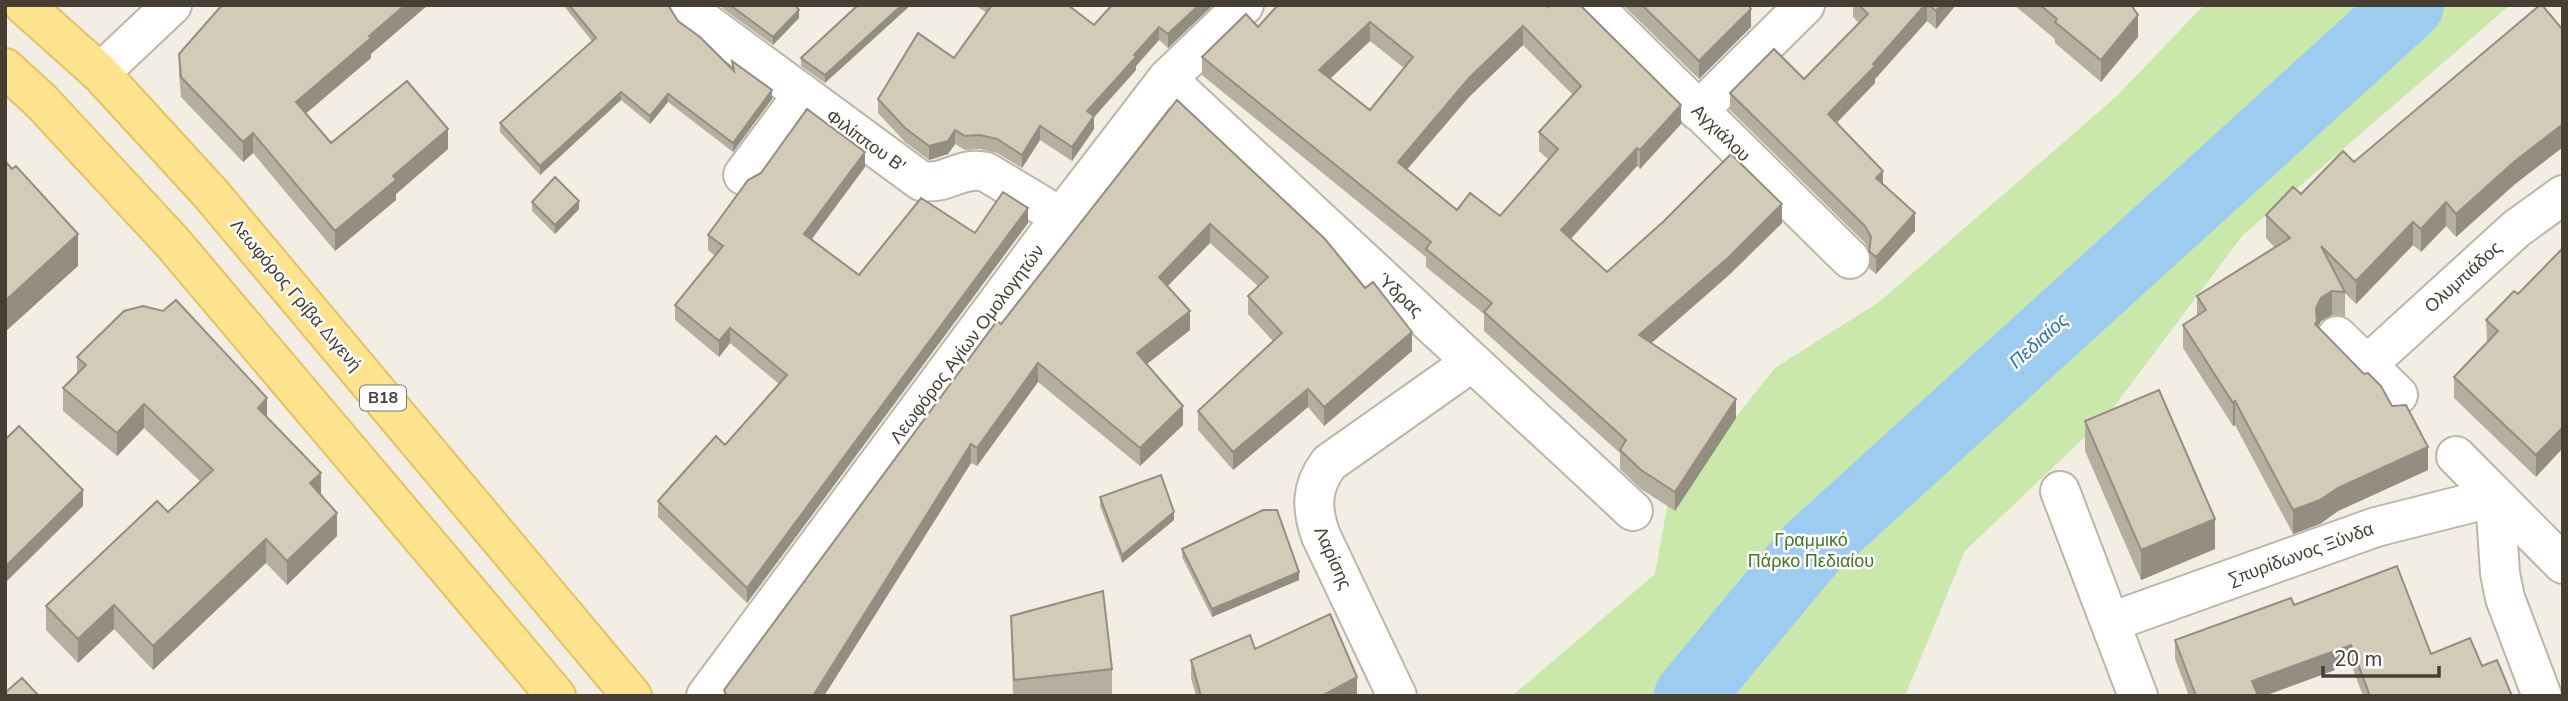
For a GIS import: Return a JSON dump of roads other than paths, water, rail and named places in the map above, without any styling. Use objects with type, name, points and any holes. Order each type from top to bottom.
[{"type":"main road","name":"Λεωφόρος Γρίβα Διγενή","points":[[24,5],[100,73],[211,194],[632,696]]},
{"type":"main road","points":[[5,68],[41,101],[172,242],[547,688]]},
{"type":"street","points":[[100,73],[172,5]]},
{"type":"street","name":"Φιλίππου Β'","points":[[690,5],[691,12],[921,181],[934,183],[974,169],[986,172],[1061,217]]},
{"type":"street","name":"Λεωφόρος Αγίων Ομολογητών","points":[[706,696],[1061,217],[1167,79],[1244,5]]},
{"type":"street","name":"Αγχιάλου","points":[[1592,5],[1850,259]]},
{"type":"street","points":[[1698,111],[1805,5]]},
{"type":"street","name":"Ύδρας","points":[[1167,79],[1633,511]]},
{"type":"street","points":[[743,175],[803,94]]},
{"type":"street","name":"Ολυμπιάδος","points":[[2368,364],[2516,229],[2563,194]]},
{"type":"street","points":[[2337,336],[2398,395]]},
{"type":"street","name":"Λαρίσης","points":[[1397,696],[1321,536],[1316,520],[1314,492],[1329,463],[1472,362]]},
{"type":"street","points":[[2456,456],[2563,564]]},
{"type":"street","points":[[2060,491],[2138,696]]},
{"type":"street","points":[[2495,497],[2500,573],[2505,598],[2542,696]]},
{"type":"street","name":"Σπυρίδωνος Ξύνδα","points":[[2111,622],[2376,527],[2495,497]]},
{"type":"waterway","name":"Πεδιαίος","points":[[1689,696],[1810,550],[2409,5]]},
{"type":"park label","name":"Γραμμικό Πάρκο Πεδιαίου","points":[[1811,550]]}]
